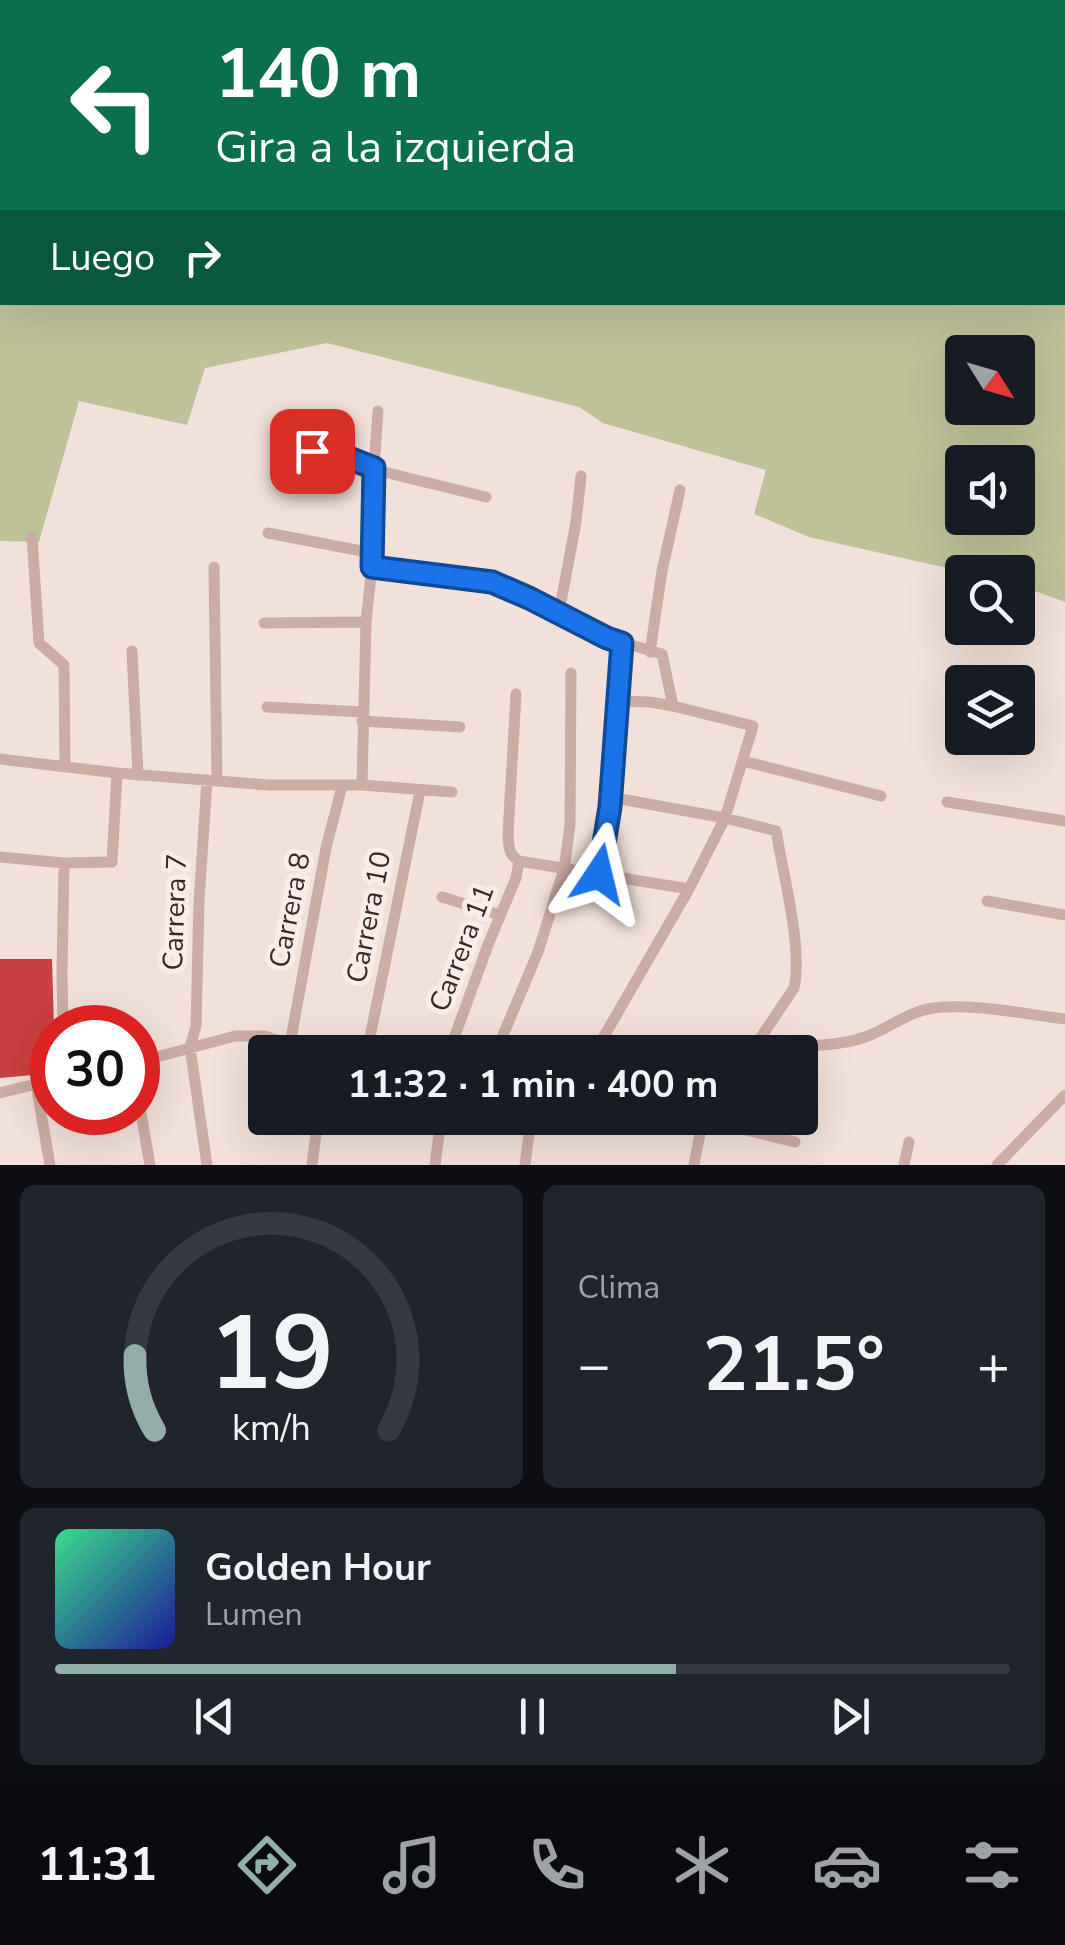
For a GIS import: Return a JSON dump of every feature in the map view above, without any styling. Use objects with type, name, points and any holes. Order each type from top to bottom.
[{"type":"street","points":[[362,784],[378,412]]},
{"type":"street","points":[[279,445],[346,457],[486,497]]},
{"type":"street","points":[[558,613],[581,476]]},
{"type":"street","points":[[650,652],[680,490]]},
{"type":"street","points":[[268,533],[372,560],[492,582],[607,638],[662,654],[673,706]]},
{"type":"street","points":[[32,537],[39,642],[64,664],[65,766]]},
{"type":"street","name":"Carrera 7","points":[[207,1165],[190,1047],[196,1026],[198,902],[212,780],[214,567]]},
{"type":"street","points":[[264,622],[366,622]]},
{"type":"street","points":[[599,874],[606,843],[622,643]]},
{"type":"street","points":[[132,652],[138,775]]},
{"type":"street","points":[[503,1035],[538,952],[564,868],[570,813],[570,673]]},
{"type":"street","points":[[516,694],[509,852],[520,861],[689,888]]},
{"type":"street","points":[[605,1035],[725,818],[753,726],[673,706],[618,701]]},
{"type":"street","points":[[268,707],[460,727]]},
{"type":"street","points":[[0,759],[138,775],[268,784],[362,784],[452,792]]},
{"type":"street","points":[[743,760],[881,796]]},
{"type":"street","points":[[0,856],[64,863],[112,862],[117,773]]},
{"type":"street","name":"Carrera 8","points":[[292,1035],[326,848],[342,786]]},
{"type":"street","name":"Carrera 10","points":[[370,1035],[420,791]]},
{"type":"street","points":[[610,797],[776,831],[797,976],[794,988],[762,1035]]},
{"type":"street","points":[[946,802],[1065,821]]},
{"type":"street","name":"Carrera 11","points":[[455,1035],[520,861]]},
{"type":"street","points":[[63,1005],[64,863]]},
{"type":"street","points":[[442,897],[500,916]]},
{"type":"street","points":[[987,901],[1065,915]]},
{"type":"street","points":[[818,1046],[867,1036],[933,1008],[1065,1019]]},
{"type":"street","points":[[160,1056],[248,1036]]},
{"type":"street","points":[[0,1093],[30,1086]]},
{"type":"street","points":[[997,1165],[1065,1095]]},
{"type":"street","points":[[45,1135],[50,1165]]},
{"type":"street","points":[[145,1135],[150,1165]]},
{"type":"street","points":[[312,1165],[316,1135]]},
{"type":"street","points":[[434,1165],[438,1135]]},
{"type":"street","points":[[525,1165],[529,1135]]},
{"type":"street","points":[[694,1165],[698,1135]]},
{"type":"street","points":[[768,1135],[795,1142]]},
{"type":"street","points":[[904,1165],[909,1142]]},
{"type":"green space","points":[[0,305],[1065,305],[1065,602],[1035,591],[1035,555],[945,555],[945,568],[809,537],[754,514],[766,470],[603,423],[579,407],[327,343],[205,368],[187,425],[79,401],[39,542],[0,541]]},
{"type":"building","points":[[0,959],[52,959],[53,1005],[30,1005],[30,1075],[0,1078]]},
{"type":"route","points":[[312,451],[346,457],[374,468],[372,567],[492,582],[622,643],[610,807],[599,874]]}]
